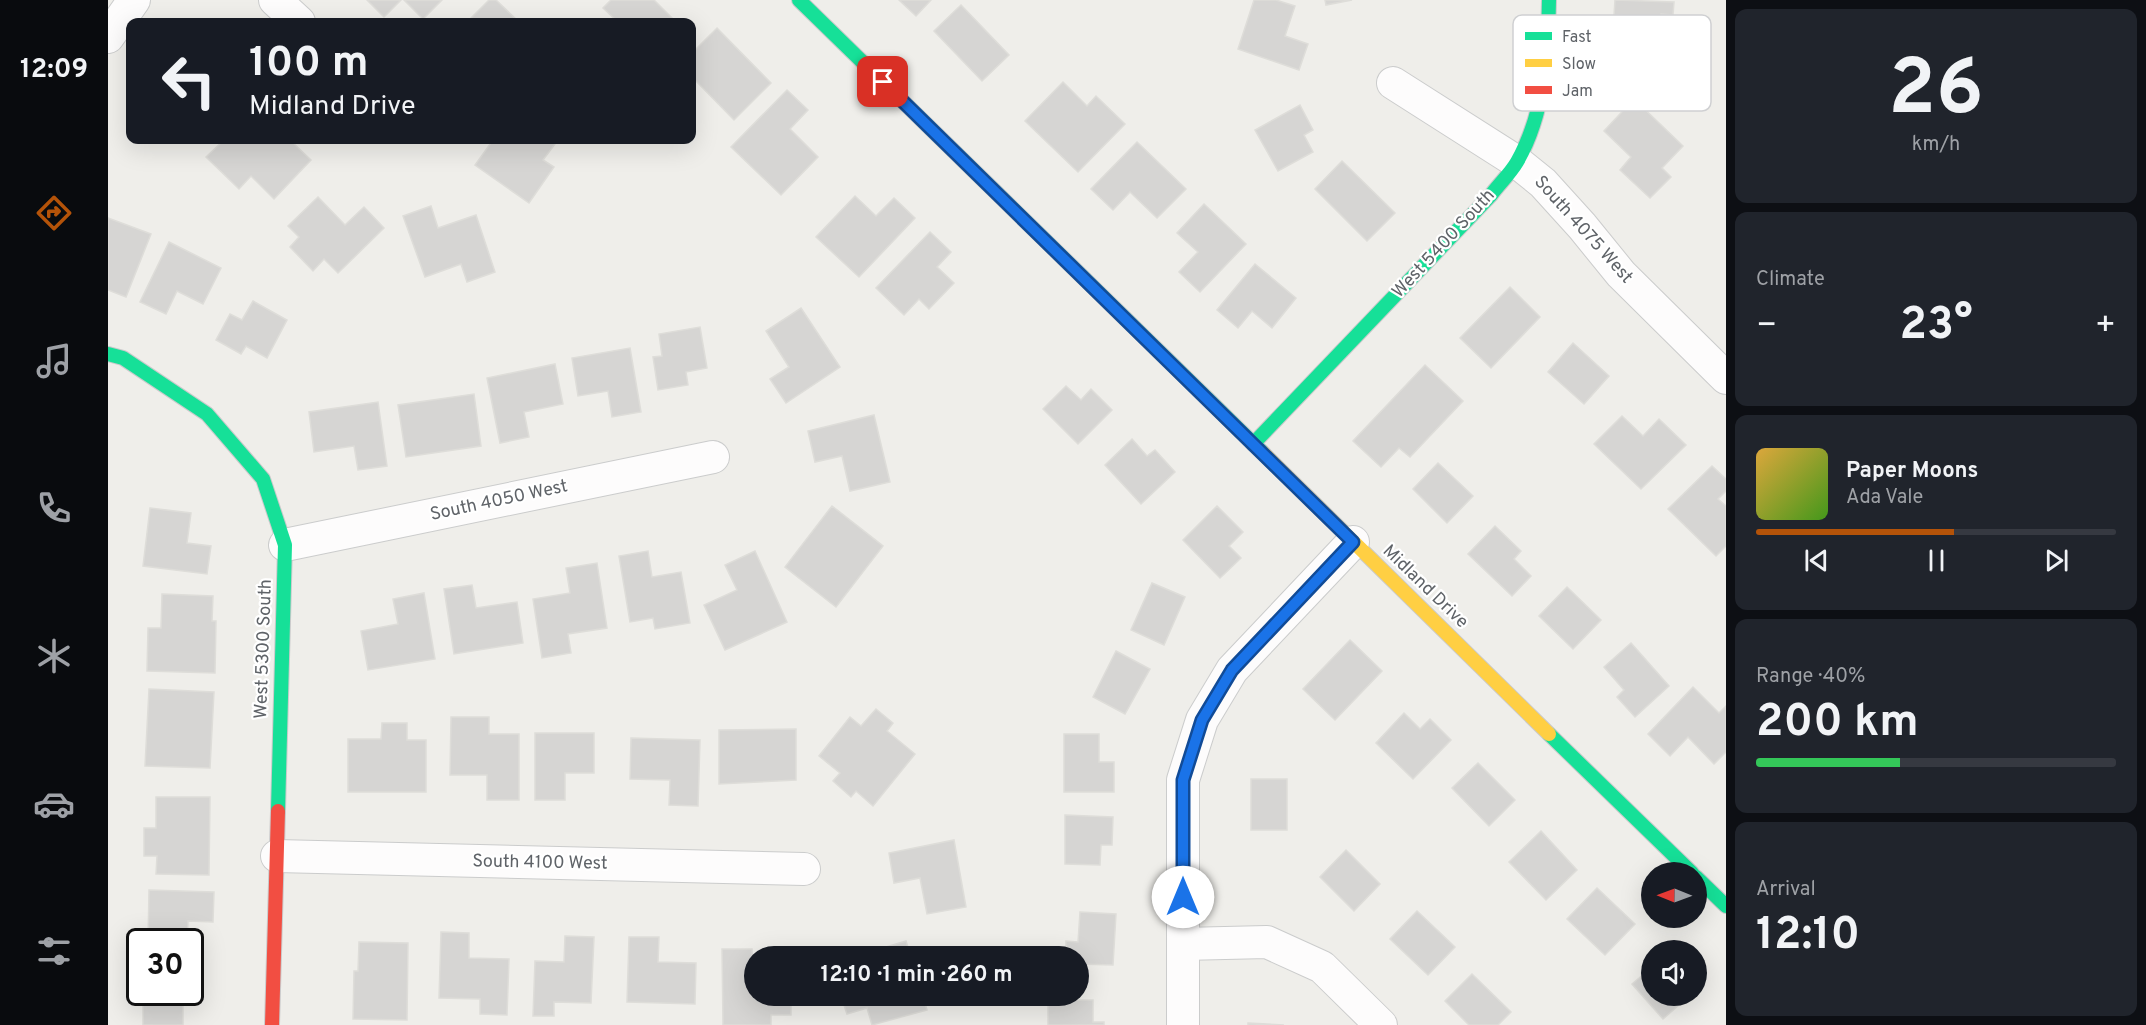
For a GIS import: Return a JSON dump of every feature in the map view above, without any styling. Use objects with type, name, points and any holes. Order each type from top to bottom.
[{"type":"street","points":[[108,38],[134,0]]},
{"type":"street","points":[[275,0],[295,18]]},
{"type":"street","name":"Midland Drive","points":[[799,0],[1681,862]]},
{"type":"street","name":"West 5400 South","points":[[1549,0],[1549,15]]},
{"type":"street","name":"South 4075 West","points":[[1393,83],[1517,162],[1543,183],[1621,274],[1726,378]]},
{"type":"street","name":"West 5400 South","points":[[1253,444],[1491,195],[1517,162],[1537,111]]},
{"type":"street","name":"West 5300 South","points":[[108,354],[123,358],[207,414],[263,479],[285,545],[272,1025]]},
{"type":"street","name":"South 4050 West","points":[[285,545],[713,457]]},
{"type":"street","points":[[1183,1025],[1183,780],[1202,720],[1232,670],[1353,542]]},
{"type":"street","name":"South 4100 West","points":[[277,856],[804,869]]},
{"type":"street","points":[[1707,888],[1726,906]]},
{"type":"street","points":[[1183,944],[1267,942],[1322,967],[1382,1025]]},
{"type":"building","points":[[367,0],[401,0],[384,17]]},
{"type":"building","points":[[404,0],[442,0],[424,18]]},
{"type":"building","points":[[489,0],[496,0],[515,18],[471,18]]},
{"type":"building","points":[[611,0],[654,0],[672,18],[614,18],[603,8]]},
{"type":"building","points":[[899,0],[931,0],[916,16]]},
{"type":"building","points":[[1254,0],[1276,0],[1295,6],[1285,36],[1308,44],[1299,70],[1238,49]]},
{"type":"building","points":[[1325,0],[1352,0],[1326,5]]},
{"type":"building","points":[[1615,0],[1674,2],[1673,15],[1614,15]]},
{"type":"building","points":[[961,5],[1009,55],[982,81],[934,31]]},
{"type":"building","points":[[717,28],[771,83],[734,120],[696,81],[696,49]]},
{"type":"building","points":[[1063,82],[1087,106],[1096,96],[1125,124],[1078,172],[1025,121]]},
{"type":"building","points":[[787,90],[808,110],[790,129],[818,157],[781,195],[731,147]]},
{"type":"building","points":[[1300,105],[1313,130],[1304,135],[1313,152],[1278,171],[1255,130]]},
{"type":"building","points":[[1623,111],[1647,111],[1683,146],[1662,168],[1671,177],[1650,198],[1620,170],[1631,157],[1604,131]]},
{"type":"building","points":[[1137,142],[1186,189],[1157,218],[1130,192],[1113,210],[1091,189]]},
{"type":"building","points":[[220,144],[294,144],[311,160],[274,199],[251,176],[239,189],[206,157]]},
{"type":"building","points":[[490,144],[555,144],[543,160],[554,167],[529,203],[475,165]]},
{"type":"building","points":[[1342,161],[1395,213],[1367,241],[1315,189]]},
{"type":"building","points":[[855,196],[876,216],[894,198],[915,218],[859,277],[816,237]]},
{"type":"building","points":[[318,197],[345,225],[364,207],[384,228],[338,273],[324,259],[313,271],[290,247],[299,237],[288,226]]},
{"type":"building","points":[[1204,204],[1246,244],[1200,292],[1179,272],[1198,252],[1177,233]]},
{"type":"building","points":[[431,206],[438,228],[476,215],[495,272],[467,282],[461,264],[425,277],[403,216]]},
{"type":"building","points":[[108,218],[151,234],[126,297],[108,290]]},
{"type":"building","points":[[930,232],[951,252],[937,267],[954,283],[929,309],[919,299],[904,315],[876,288]]},
{"type":"building","points":[[169,242],[221,268],[203,304],[177,291],[166,314],[140,302]]},
{"type":"building","points":[[1255,264],[1296,298],[1272,328],[1252,311],[1238,328],[1217,310]]},
{"type":"building","points":[[1510,287],[1540,317],[1491,368],[1460,338]]},
{"type":"building","points":[[253,301],[287,320],[267,358],[246,346],[241,354],[216,340],[230,314],[242,320]]},
{"type":"building","points":[[801,308],[840,367],[786,403],[770,379],[789,367],[766,331]]},
{"type":"building","points":[[700,327],[707,368],[686,372],[688,385],[658,390],[653,357],[662,356],[659,334]]},
{"type":"building","points":[[1573,343],[1609,376],[1584,404],[1548,372]]},
{"type":"building","points":[[630,348],[641,412],[612,417],[608,391],[578,396],[572,358]]},
{"type":"building","points":[[555,364],[563,404],[524,412],[529,437],[500,443],[487,378]]},
{"type":"building","points":[[1425,365],[1463,401],[1410,457],[1399,448],[1381,467],[1353,441]]},
{"type":"building","points":[[1066,386],[1081,400],[1091,389],[1112,410],[1078,444],[1043,409]]},
{"type":"building","points":[[474,394],[481,446],[406,457],[398,405]]},
{"type":"building","points":[[378,402],[387,466],[358,470],[354,446],[314,452],[309,412]]},
{"type":"building","points":[[874,415],[890,482],[850,491],[842,456],[815,462],[808,431]]},
{"type":"building","points":[[1622,416],[1643,436],[1659,419],[1686,445],[1641,489],[1594,444]]},
{"type":"building","points":[[1132,439],[1147,456],[1155,450],[1175,472],[1141,504],[1105,465]]},
{"type":"building","points":[[1438,463],[1473,496],[1447,523],[1413,489]]},
{"type":"building","points":[[1712,466],[1726,479],[1726,491],[1718,499],[1726,506],[1726,546],[1716,556],[1668,509]]},
{"type":"building","points":[[832,506],[883,546],[836,607],[785,567]]},
{"type":"building","points":[[1217,506],[1243,532],[1229,546],[1241,558],[1220,578],[1183,540]]},
{"type":"building","points":[[150,508],[191,513],[187,543],[211,546],[207,574],[143,566]]},
{"type":"building","points":[[1495,526],[1521,551],[1514,559],[1531,576],[1512,596],[1468,554]]},
{"type":"building","points":[[648,551],[652,577],[681,572],[690,623],[655,629],[653,618],[630,622],[619,556]]},
{"type":"building","points":[[755,551],[787,622],[725,650],[704,605],[737,590],[725,565]]},
{"type":"building","points":[[597,563],[607,628],[568,634],[571,653],[542,658],[533,599],[570,593],[566,568]]},
{"type":"building","points":[[1152,583],[1185,597],[1164,645],[1131,630]]},
{"type":"building","points":[[472,585],[476,608],[517,602],[523,643],[454,654],[444,589]]},
{"type":"building","points":[[1567,587],[1601,620],[1573,649],[1539,616]]},
{"type":"building","points":[[424,593],[435,659],[368,670],[361,631],[398,624],[393,599]]},
{"type":"building","points":[[162,594],[213,596],[212,621],[216,621],[215,673],[147,671],[148,628],[161,628]]},
{"type":"building","points":[[1350,640],[1382,671],[1335,720],[1303,689]]},
{"type":"building","points":[[1631,643],[1669,686],[1635,717],[1617,697],[1624,690],[1604,667]]},
{"type":"building","points":[[1116,651],[1150,669],[1125,714],[1093,697]]},
{"type":"building","points":[[1693,687],[1719,713],[1726,706],[1726,752],[1714,764],[1688,737],[1670,756],[1648,734]]},
{"type":"building","points":[[149,689],[214,692],[210,768],[145,766]]},
{"type":"building","points":[[876,709],[893,723],[887,731],[915,754],[873,806],[856,791],[851,797],[833,781],[840,773],[819,756],[850,717],[861,726]]},
{"type":"building","points":[[1404,713],[1420,729],[1430,719],[1451,740],[1413,779],[1376,743]]},
{"type":"building","points":[[451,717],[489,717],[489,734],[519,734],[519,800],[487,800],[487,775],[450,775]]},
{"type":"building","points":[[382,723],[407,723],[407,740],[426,740],[426,792],[348,792],[348,739],[381,739]]},
{"type":"building","points":[[796,729],[796,780],[719,784],[719,730]]},
{"type":"building","points":[[535,733],[594,733],[594,773],[565,773],[565,800],[535,800]]},
{"type":"building","points":[[1064,734],[1099,734],[1099,762],[1114,762],[1114,792],[1064,792]]},
{"type":"building","points":[[631,738],[700,740],[698,806],[669,805],[670,780],[630,779]]},
{"type":"building","points":[[1478,763],[1515,800],[1489,826],[1452,788]]},
{"type":"building","points":[[1251,779],[1287,779],[1287,830],[1251,830]]},
{"type":"building","points":[[156,797],[210,797],[209,875],[156,874],[157,856],[144,856],[144,828],[156,828]]},
{"type":"building","points":[[1065,815],[1113,817],[1112,845],[1101,845],[1100,865],[1065,864]]},
{"type":"building","points":[[1541,831],[1577,870],[1546,900],[1509,862]]},
{"type":"building","points":[[954,840],[966,907],[927,914],[920,878],[894,883],[889,853]]},
{"type":"building","points":[[1346,850],[1380,884],[1354,911],[1320,877]]},
{"type":"building","points":[[1597,888],[1635,924],[1605,955],[1567,919]]},
{"type":"building","points":[[149,890],[214,892],[213,922],[188,921],[188,928],[148,928]]},
{"type":"building","points":[[1417,911],[1455,947],[1428,975],[1390,939]]},
{"type":"building","points":[[1080,912],[1116,914],[1113,965],[1089,964],[1089,946],[1066,946],[1066,941],[1078,942]]},
{"type":"building","points":[[441,932],[469,933],[469,958],[509,959],[507,1015],[480,1014],[480,999],[439,998]]},
{"type":"building","points":[[565,936],[594,937],[591,1003],[554,1002],[554,1016],[533,1016],[535,961],[564,962]]},
{"type":"building","points":[[629,937],[659,937],[658,962],[696,963],[695,1004],[627,1002]]},
{"type":"building","points":[[906,941],[908,946],[889,946]]},
{"type":"building","points":[[359,942],[408,943],[407,1020],[353,1019],[354,971],[358,971]]},
{"type":"building","points":[[722,949],[744,949],[744,1006],[791,1006],[791,1015],[771,1015],[771,1025],[723,1025]]},
{"type":"building","points":[[1472,974],[1511,1012],[1498,1025],[1469,1025],[1445,1001]]},
{"type":"building","points":[[1641,976],[1641,994],[1632,984]]},
{"type":"building","points":[[1089,1000],[1093,1000],[1093,1022],[1104,1022],[1104,1025],[1048,1025],[1048,1006],[1089,1006]]},
{"type":"building","points":[[143,1006],[183,1006],[183,1025],[143,1025]]},
{"type":"building","points":[[844,1006],[926,1006],[927,1010],[872,1025],[867,1008],[847,1014]]},
{"type":"building","points":[[1651,1006],[1678,1006],[1663,1019]]},
{"type":"building","points":[[1248,1023],[1284,1025],[1248,1025]]},
{"type":"traffic: fast","points":[[799,0],[1262,452]]},
{"type":"traffic: fast","points":[[1549,0],[1549,15]]},
{"type":"traffic: fast","points":[[1253,444],[1491,195],[1514,166],[1526,143],[1537,111]]},
{"type":"traffic: fast","points":[[108,354],[123,358],[207,414],[263,479],[285,545],[278,811]]},
{"type":"traffic: fast","points":[[1549,734],[1681,862]]},
{"type":"traffic: fast","points":[[1707,888],[1726,906]]},
{"type":"traffic: slow","points":[[1262,452],[1549,734]]},
{"type":"traffic: jam","points":[[272,1025],[278,811]]},
{"type":"route","points":[[883,82],[1353,542],[1232,670],[1202,720],[1183,780],[1183,897]]}]
